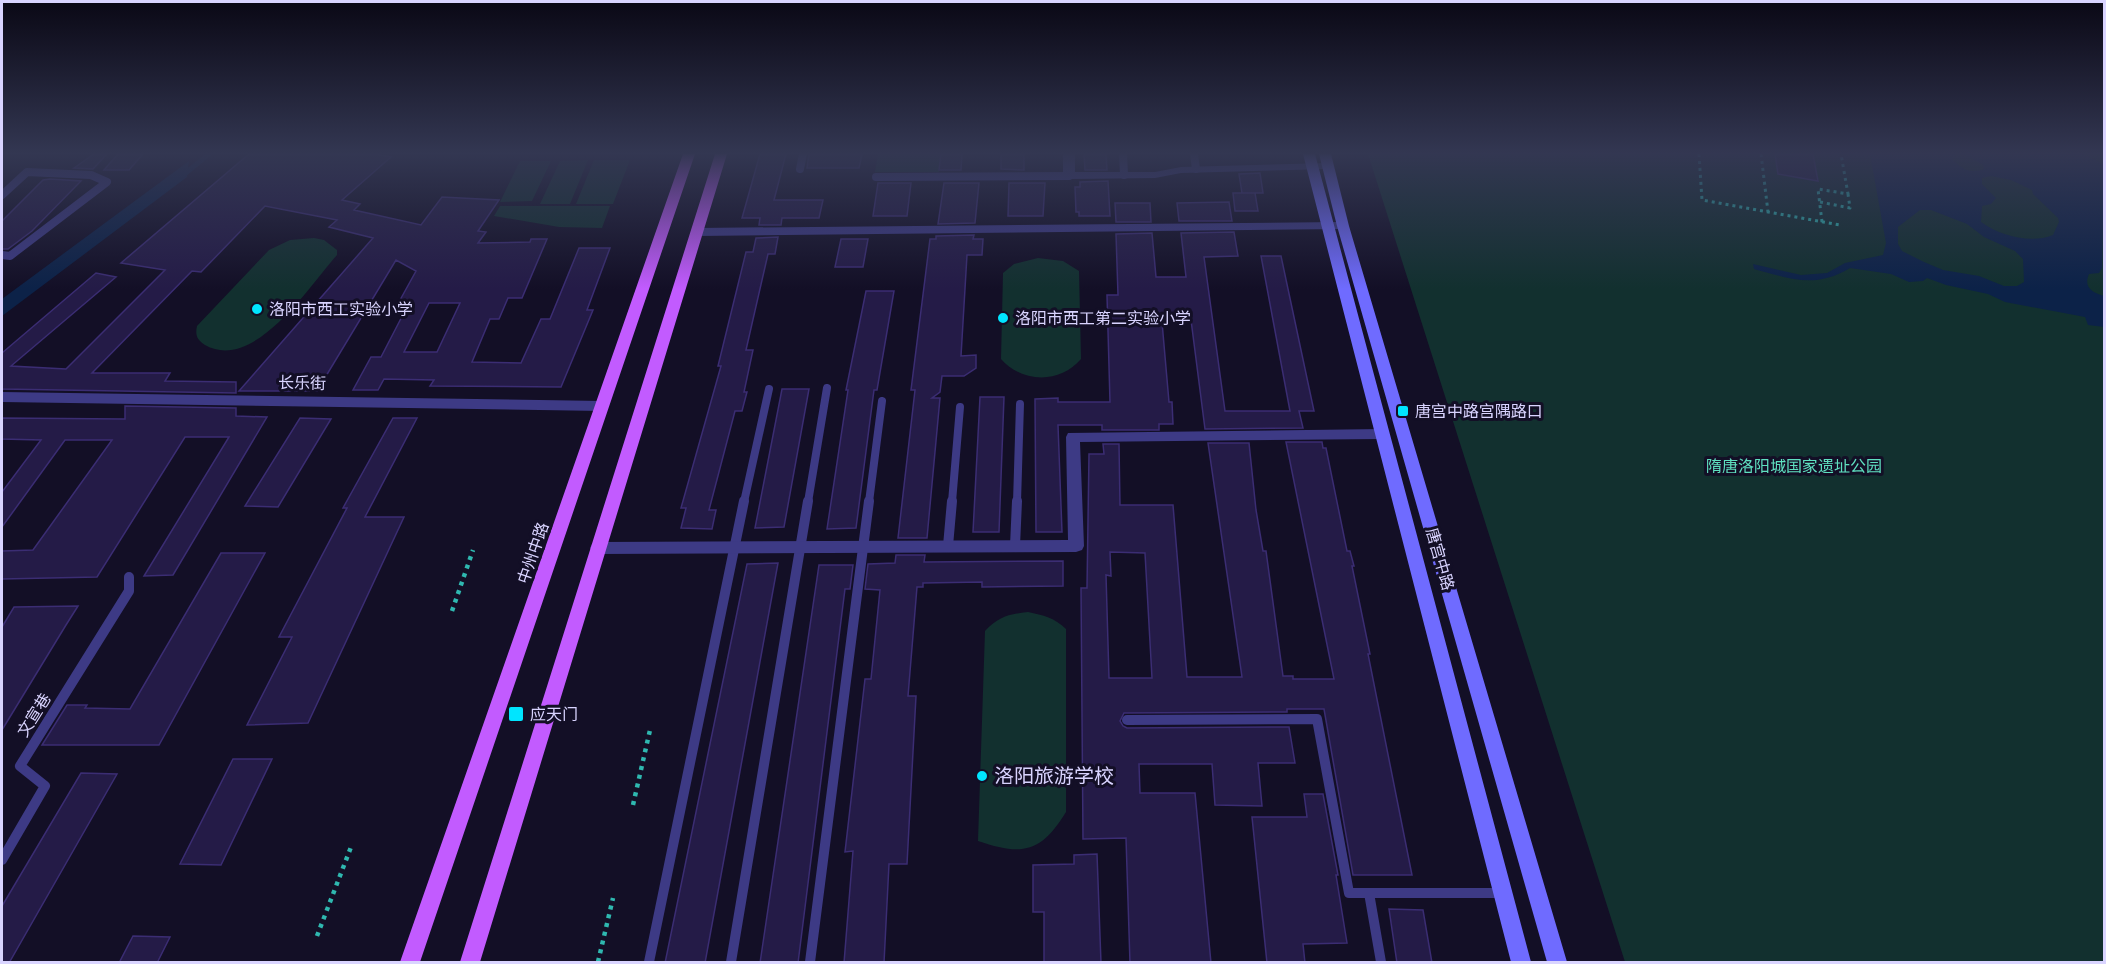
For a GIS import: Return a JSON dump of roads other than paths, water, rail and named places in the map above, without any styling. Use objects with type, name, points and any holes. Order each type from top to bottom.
[{"type":"main road","name":"中州中路","points":[[410,963],[673,199]]},
{"type":"main road","points":[[470,963],[707,199]]},
{"type":"main road","name":"唐宫中路","points":[[1328,199],[1382,434],[1521,963]]},
{"type":"main road","name":"唐宫中路","points":[[1335,226],[1557,963]]},
{"type":"street","points":[[697,232],[1335,226]]},
{"type":"street","name":"长乐街","points":[[2,397],[602,406]]},
{"type":"street","points":[[598,548],[1076,546],[1073,437],[1382,434]]},
{"type":"lane","points":[[2,255],[10,256],[84,199]]},
{"type":"lane","points":[[731,963],[827,388]]},
{"type":"lane","points":[[649,963],[734,546],[769,389]]},
{"type":"lane","points":[[810,963],[882,401]]},
{"type":"lane","points":[[1015,546],[1020,404]]},
{"type":"lane","points":[[948,546],[960,407]]},
{"type":"lane","name":"文宣巷","points":[[2,860],[45,786],[20,766],[129,591],[129,578]]},
{"type":"lane","points":[[1127,720],[1317,719],[1349,893],[1502,893]]},
{"type":"lane","points":[[1369,893],[1381,963]]},
{"type":"water","points":[[138,199],[158,199],[2,316],[2,299]]},
{"type":"water","points":[[1878,199],[1995,199],[1991,204],[1982,206],[1981,222],[2006,235],[2035,239],[2053,235],[2059,222],[2058,218],[2038,199],[2103,199],[2102,268],[2099,273],[2089,274],[2087,283],[2090,289],[2104,296],[2104,327],[2088,325],[2085,317],[2005,302],[1988,294],[1946,285],[1927,278],[1923,281],[1909,282],[1891,274],[1850,268],[1825,278],[1803,280],[1754,269],[1753,264],[1801,275],[1827,273],[1845,263],[1883,255],[1886,243]],"holes":[[[1920,210],[1931,210],[1967,224],[1984,237],[2015,251],[2023,259],[2024,282],[2017,286],[2004,286],[1979,276],[1943,270],[1902,251],[1898,244],[1898,227]]]},
{"type":"place","name":"洛阳市西工实验小学","points":[[257,309]]},
{"type":"place","name":"洛阳市西工第二实验小学","points":[[1003,318]]},
{"type":"place","name":"唐宫中路宫隅路口","points":[[1403,411]]},
{"type":"place","name":"应天门","points":[[516,714]]},
{"type":"place","name":"洛阳旅游学校","points":[[982,776]]},
{"type":"park label","name":"隋唐洛阳城国家遗址公园","points":[[1794,466]]}]
